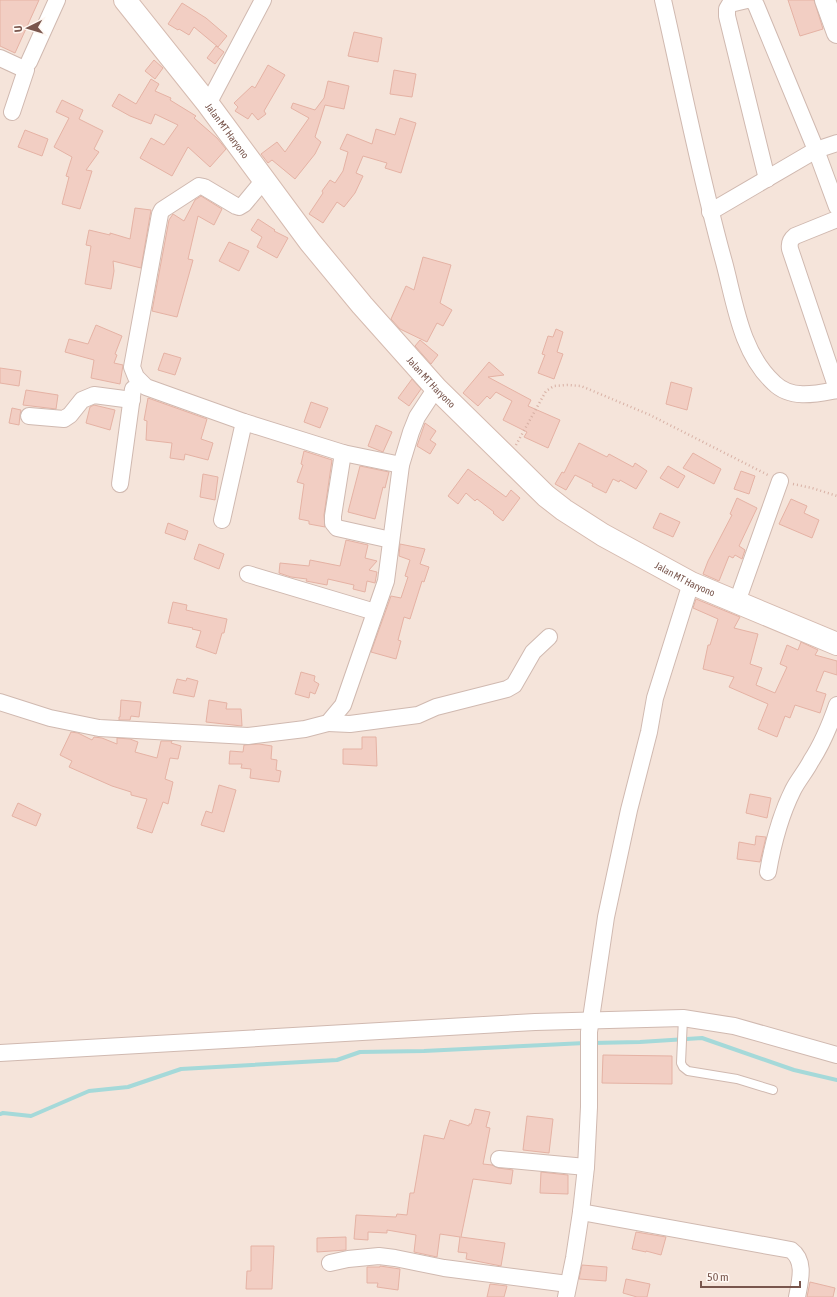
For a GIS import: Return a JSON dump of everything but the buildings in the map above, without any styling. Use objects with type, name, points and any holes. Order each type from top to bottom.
[{"type":"main road","name":"Jalan MT Haryono","points":[[125,0],[208,104],[310,242],[358,299],[436,388],[546,496],[578,520],[691,583],[837,644]]},
{"type":"street","points":[[29,62],[57,0]]},
{"type":"street","points":[[208,104],[263,0]]},
{"type":"street","points":[[663,0],[710,212],[742,330],[753,357],[763,372],[775,385],[796,394],[809,395],[837,389],[790,249],[790,243],[791,239],[796,236],[837,219]]},
{"type":"street","points":[[747,0],[730,4],[727,16],[767,179]]},
{"type":"street","points":[[751,0],[756,5],[816,150],[837,207]]},
{"type":"street","points":[[825,0],[837,33]]},
{"type":"street","points":[[0,58],[26,70],[12,112]]},
{"type":"street","points":[[710,212],[816,150],[837,143]]},
{"type":"street","points":[[264,180],[244,204],[239,207],[204,187],[199,186],[162,210],[160,214],[132,368],[140,381],[146,386],[244,422],[343,453],[401,465]]},
{"type":"street","points":[[120,484],[132,400],[134,372]]},
{"type":"street","points":[[328,723],[343,705],[386,581],[401,465],[417,416],[436,388]]},
{"type":"street","points":[[29,416],[64,419],[70,415],[82,400],[94,396],[132,400]]},
{"type":"street","points":[[222,520],[244,422]]},
{"type":"street","points":[[343,453],[333,523],[337,528],[391,540]]},
{"type":"street","points":[[737,602],[780,481]]},
{"type":"street","points":[[248,574],[375,612]]},
{"type":"street","points":[[330,1263],[348,1259],[378,1256],[567,1290],[574,1258],[586,1167],[589,1107],[589,1026],[606,917],[629,810],[649,732],[655,698],[691,583]]},
{"type":"street","points":[[0,702],[50,718],[99,728],[248,736],[305,729],[328,723],[350,724],[418,715],[436,707],[507,689],[514,685],[533,652],[549,637]]},
{"type":"street","points":[[768,872],[772,846],[779,822],[793,789],[828,733],[837,705]]},
{"type":"street","points":[[0,1053],[527,1022],[589,1026],[683,1023],[734,1026],[837,1055]]},
{"type":"street","points":[[499,1159],[586,1167]]},
{"type":"street","points":[[581,1212],[791,1250],[795,1253],[799,1260],[801,1269],[797,1297]]},
{"type":"lane","points":[[683,1023],[681,1063],[688,1071],[737,1079],[773,1090]]},
{"type":"path","points":[[508,458],[546,391],[554,386],[581,386],[650,416],[780,481],[812,488],[837,496]]},
{"type":"shaded area","points":[[0,0],[837,0],[837,1297],[0,1297]]},
{"type":"waterway","points":[[592,1043],[702,1038],[794,1070],[837,1080]]},
{"type":"waterway","points":[[0,1114],[31,1116],[89,1091],[128,1087],[181,1069],[337,1060],[360,1052],[424,1051],[585,1043]]}]
